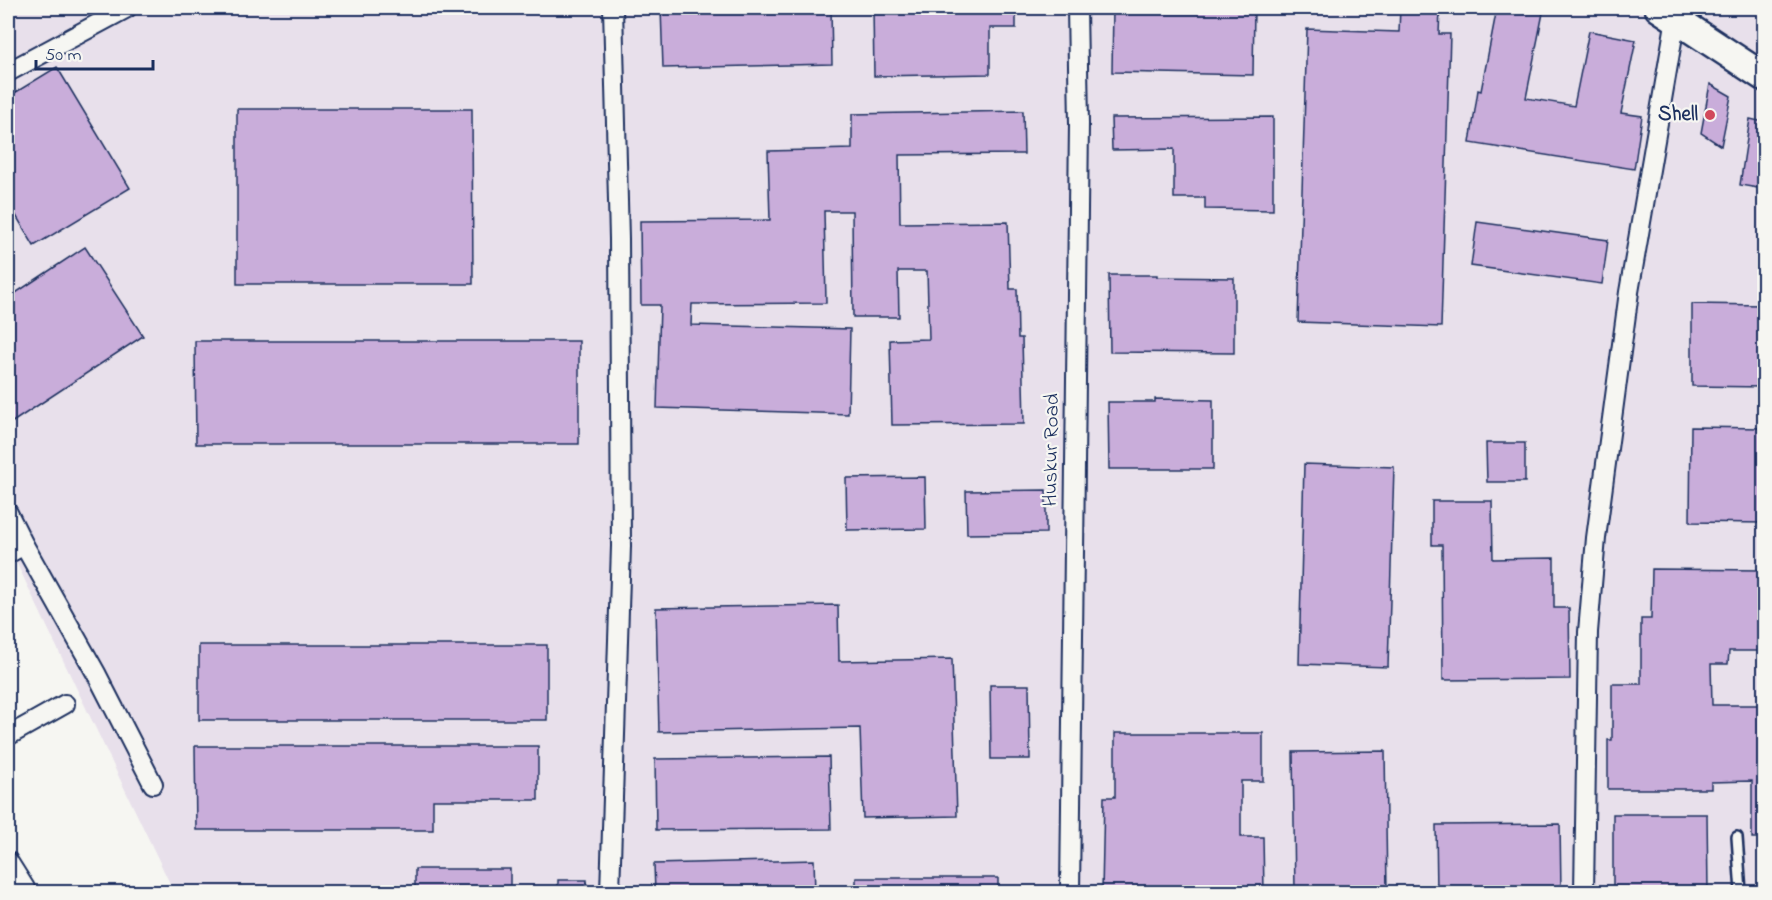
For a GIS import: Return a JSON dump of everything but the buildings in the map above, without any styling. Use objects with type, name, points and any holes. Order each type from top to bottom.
[{"type":"main road","points":[[1667,13],[1764,77]]},
{"type":"street","points":[[8,72],[127,8]]},
{"type":"street","points":[[610,892],[621,546],[619,239],[613,8]]},
{"type":"street","name":"Huskur Road","points":[[1070,892],[1079,124],[1077,8]]},
{"type":"street","points":[[1584,892],[1588,632],[1596,538],[1667,13]]},
{"type":"street","points":[[8,513],[107,694],[153,784]]},
{"type":"street","points":[[8,554],[24,545]]},
{"type":"street","points":[[8,736],[64,704]]},
{"type":"street","points":[[8,861],[25,888]]},
{"type":"lane","points":[[1737,837],[1741,892]]},
{"type":"shaded area","points":[[8,8],[1764,8],[1764,892],[174,892],[8,545]]},
{"type":"place","name":"Shell","points":[[1710,115]]}]
